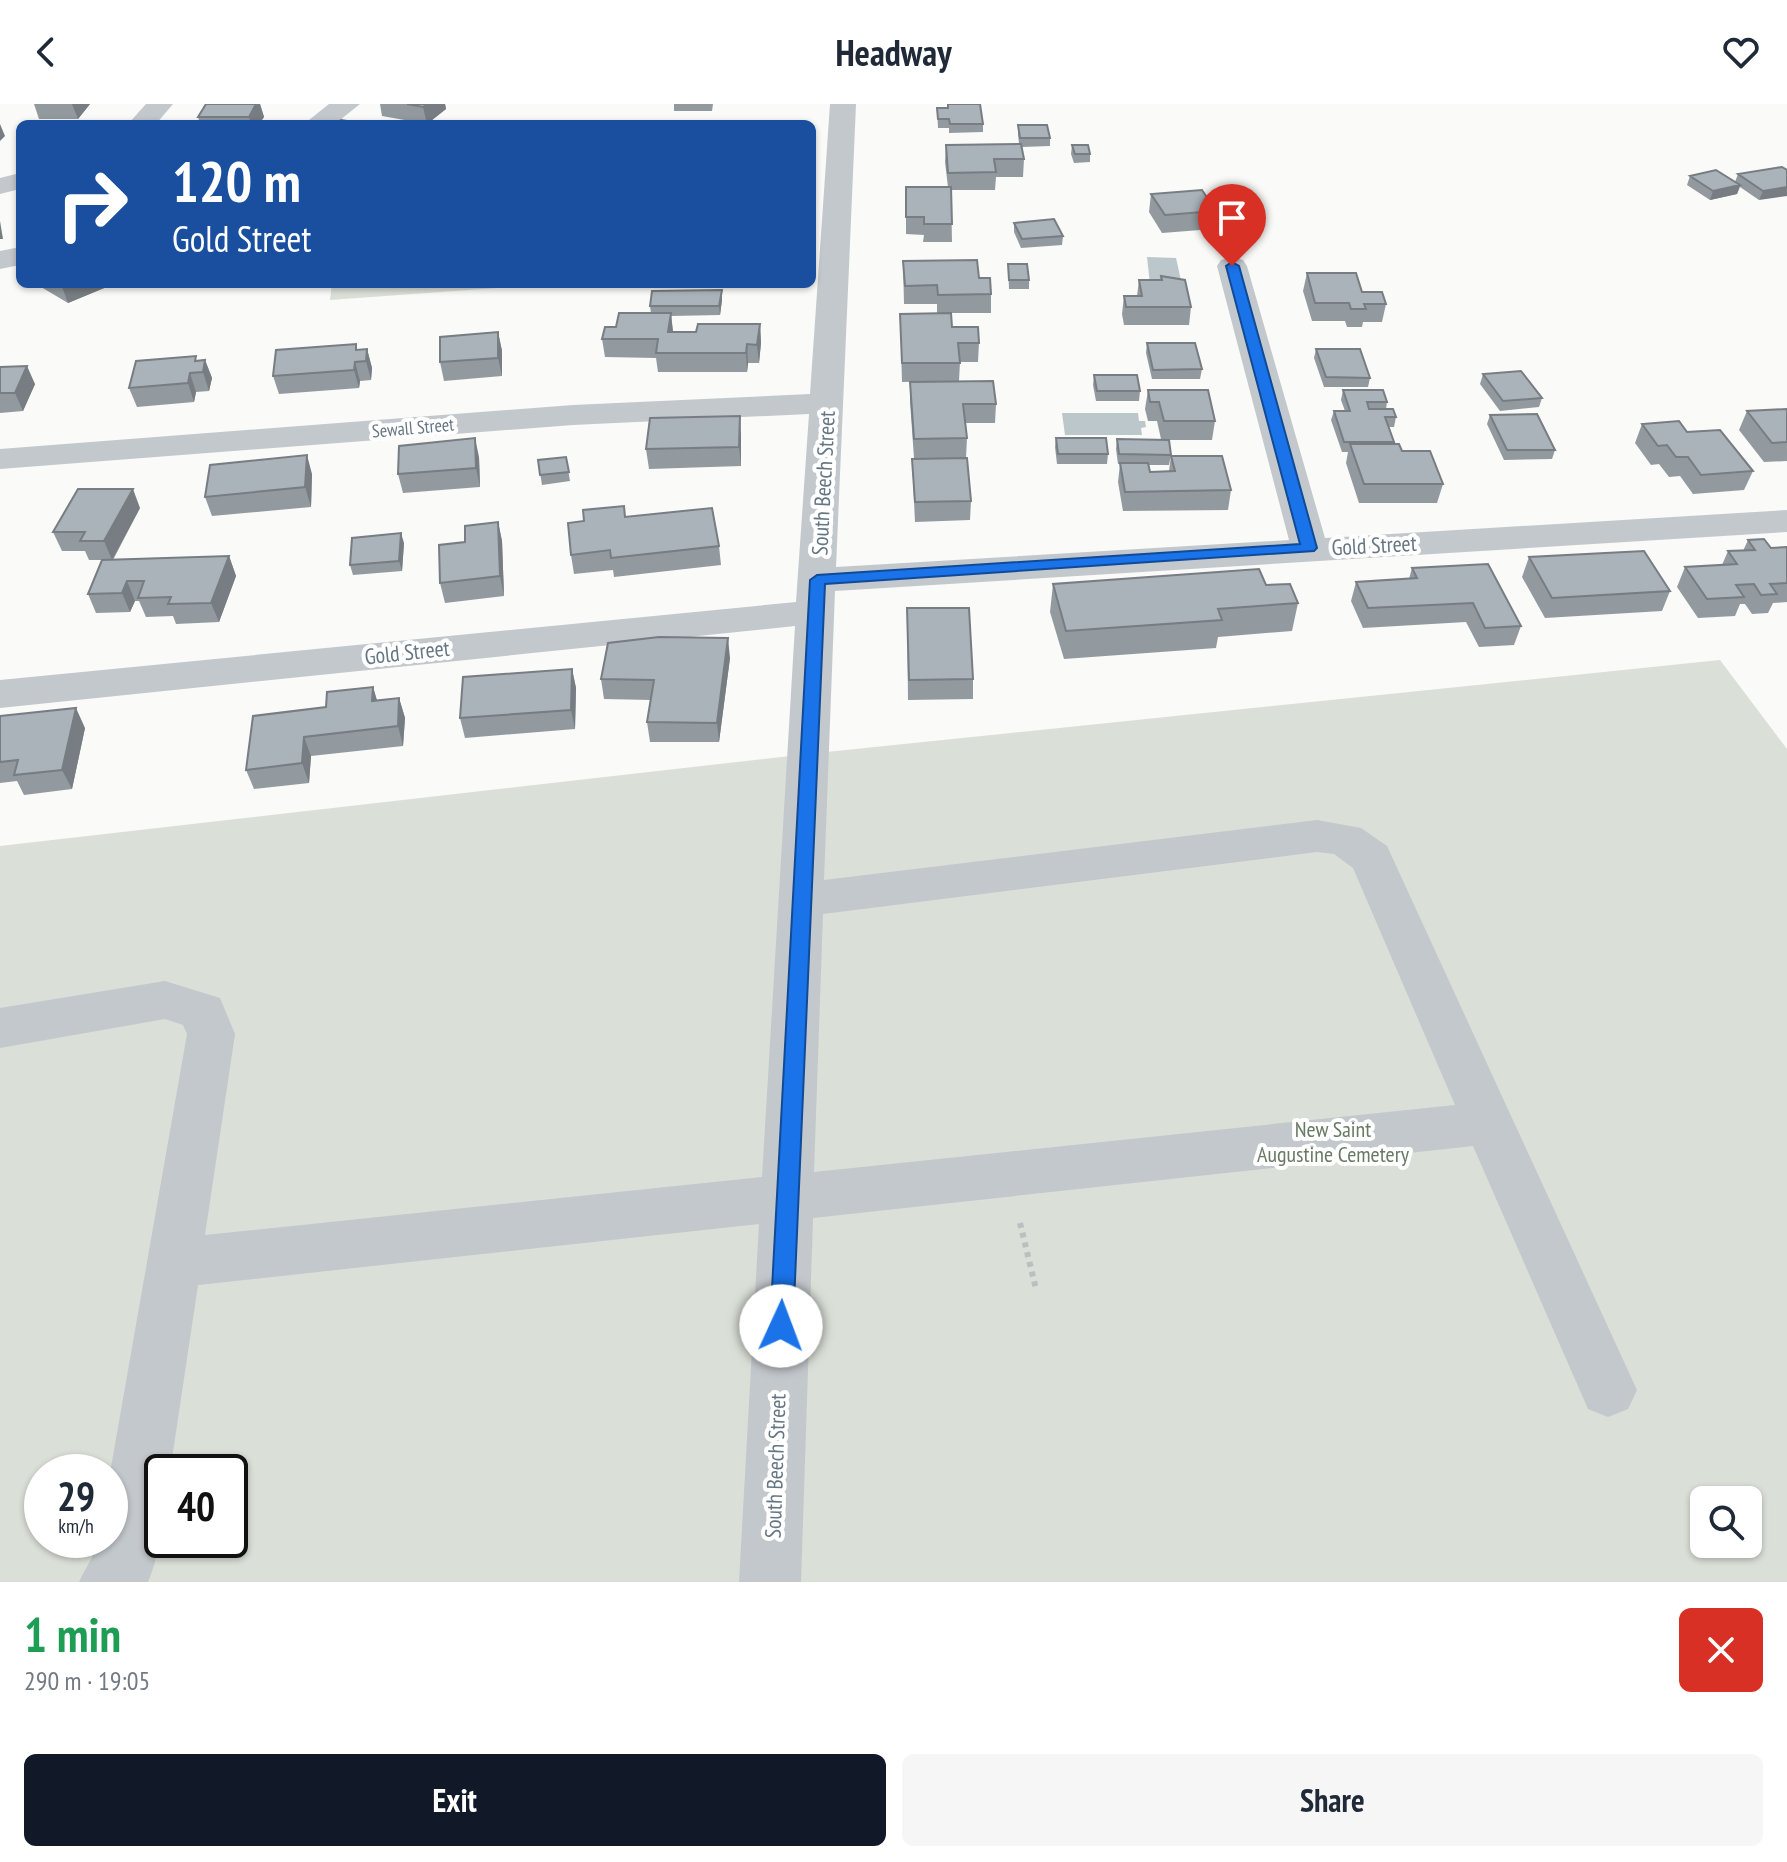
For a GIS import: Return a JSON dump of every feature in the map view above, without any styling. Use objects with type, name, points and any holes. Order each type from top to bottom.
[{"type":"street","points":[[145,120],[160,104]]},
{"type":"street","points":[[323,120],[347,104]]},
{"type":"street","name":"South Beech Street","points":[[770,1582],[800,900],[827,403],[824,236],[843,104]]},
{"type":"street","points":[[1232,266],[1309,548]]},
{"type":"street","name":"Sewall Street","points":[[0,459],[573,415],[827,403]]},
{"type":"street","name":"Gold Street","points":[[0,694],[718,620],[816,596],[1309,548],[1787,521]]},
{"type":"street","points":[[800,900],[1317,836],[1345,839],[1371,858],[1608,1390]]},
{"type":"street","points":[[0,1028],[165,1000],[203,1012],[211,1034],[125,1564],[110,1582]]},
{"type":"street","points":[[174,1263],[1488,1123]]},
{"type":"path","points":[[1008,1175],[1036,1289]]},
{"type":"green space","points":[[332,288],[496,288],[330,300]]},
{"type":"green space","name":"New Saint Augustine Cemetery","points":[[1720,660],[1787,749],[1787,1582],[0,1582],[0,846],[807,754]]},
{"type":"shaded area","points":[[1147,257],[1176,258],[1182,285],[1150,284]]},
{"type":"shaded area","points":[[1062,413],[1138,413],[1139,421],[1145,421],[1146,427],[1141,428],[1142,435],[1065,435]]},
{"type":"building","points":[[206,104],[256,104],[249,117],[198,117]]},
{"type":"building","points":[[948,104],[980,104],[983,124],[950,124],[949,119],[938,119],[937,108],[948,108]]},
{"type":"building","points":[[1018,125],[1047,125],[1050,138],[1020,138]]},
{"type":"building","points":[[1021,144],[1024,159],[994,159],[996,172],[948,173],[946,145]]},
{"type":"building","points":[[1072,145],[1088,145],[1090,154],[1075,154]]},
{"type":"building","points":[[1782,167],[1787,170],[1787,187],[1763,191],[1738,174]]},
{"type":"building","points":[[1716,170],[1740,185],[1713,191],[1690,176]]},
{"type":"building","points":[[906,187],[951,187],[952,224],[924,224],[924,217],[906,217]]},
{"type":"building","points":[[1202,190],[1216,211],[1165,215],[1151,194]]},
{"type":"building","points":[[1054,219],[1063,236],[1022,239],[1014,223]]},
{"type":"building","points":[[977,260],[979,278],[990,278],[991,294],[938,295],[937,285],[905,286],[903,261]]},
{"type":"building","points":[[1008,264],[1027,264],[1029,280],[1009,280]]},
{"type":"building","points":[[1307,273],[1356,273],[1362,292],[1382,292],[1386,304],[1364,304],[1366,309],[1351,309],[1349,303],[1315,303]]},
{"type":"building","points":[[1161,276],[1185,280],[1191,307],[1126,307],[1124,296],[1142,296],[1139,280],[1162,280]]},
{"type":"building","points":[[722,290],[719,306],[650,306],[652,291]]},
{"type":"building","points":[[619,313],[671,313],[668,332],[696,332],[698,324],[760,324],[757,345],[747,344],[746,353],[656,353],[658,339],[602,339],[605,327],[616,327]]},
{"type":"building","points":[[951,313],[952,327],[978,327],[979,343],[958,343],[960,363],[902,363],[900,314]]},
{"type":"building","points":[[498,332],[498,358],[440,362],[440,337]]},
{"type":"building","points":[[1147,343],[1195,343],[1202,369],[1153,370]]},
{"type":"building","points":[[356,344],[356,350],[367,349],[366,361],[355,362],[354,370],[273,376],[276,350]]},
{"type":"building","points":[[1316,349],[1360,349],[1370,378],[1326,377]]},
{"type":"building","points":[[196,356],[195,361],[205,360],[203,372],[190,373],[188,383],[129,388],[136,361]]},
{"type":"building","points":[[27,366],[15,393],[0,393],[0,367]]},
{"type":"building","points":[[1521,371],[1542,398],[1503,401],[1483,374]]},
{"type":"building","points":[[1094,375],[1137,375],[1140,391],[1097,391]]},
{"type":"building","points":[[993,381],[996,404],[963,404],[967,438],[914,439],[910,382]]},
{"type":"building","points":[[1148,390],[1208,390],[1215,421],[1164,421],[1159,402],[1150,402]]},
{"type":"building","points":[[1343,390],[1383,390],[1387,402],[1367,402],[1369,409],[1393,409],[1396,417],[1385,417],[1394,442],[1344,442],[1334,411],[1350,411]]},
{"type":"building","points":[[1787,409],[1787,442],[1772,443],[1747,411]]},
{"type":"building","points":[[1537,414],[1555,450],[1507,450],[1490,415]]},
{"type":"building","points":[[740,416],[739,447],[646,449],[650,418]]},
{"type":"building","points":[[1679,421],[1687,432],[1720,430],[1753,471],[1701,475],[1688,457],[1676,457],[1667,445],[1658,446],[1642,424]]},
{"type":"building","points":[[475,438],[476,468],[398,474],[399,446]]},
{"type":"building","points":[[1056,438],[1106,438],[1108,454],[1058,454]]},
{"type":"building","points":[[1117,439],[1169,440],[1171,455],[1119,454]]},
{"type":"building","points":[[1350,444],[1399,444],[1402,451],[1430,451],[1443,484],[1364,484]]},
{"type":"building","points":[[307,455],[305,487],[205,497],[210,465]]},
{"type":"building","points":[[1171,456],[1222,456],[1231,490],[1125,492],[1120,463],[1148,463],[1150,472],[1175,471]]},
{"type":"building","points":[[566,457],[569,472],[540,475],[538,460]]},
{"type":"building","points":[[967,458],[971,501],[915,502],[912,459]]},
{"type":"building","points":[[78,489],[133,489],[104,541],[80,541],[85,532],[53,532]]},
{"type":"building","points":[[624,506],[625,517],[712,508],[719,546],[611,558],[610,550],[571,555],[568,523],[584,521],[583,510]]},
{"type":"building","points":[[498,522],[500,576],[440,583],[439,545],[465,542],[465,526]]},
{"type":"building","points":[[401,533],[399,561],[350,565],[352,538]]},
{"type":"building","points":[[1764,539],[1771,548],[1787,547],[1787,583],[1770,584],[1777,594],[1761,595],[1754,584],[1736,585],[1744,597],[1707,599],[1685,567],[1737,564],[1728,551],[1755,550],[1748,540]]},
{"type":"building","points":[[1644,551],[1670,591],[1552,598],[1529,557]]},
{"type":"building","points":[[229,556],[211,603],[168,604],[171,597],[138,598],[144,581],[127,581],[122,593],[88,594],[102,560]]},
{"type":"building","points":[[1488,564],[1521,626],[1485,628],[1473,603],[1368,608],[1356,582],[1417,578],[1412,568]]},
{"type":"building","points":[[1259,569],[1266,585],[1290,584],[1298,603],[1218,609],[1222,620],[1066,631],[1053,584]]},
{"type":"building","points":[[907,608],[969,608],[973,679],[909,680]]},
{"type":"building","points":[[659,637],[728,638],[717,723],[647,722],[654,680],[601,679],[608,643]]},
{"type":"building","points":[[572,669],[571,710],[460,718],[463,677]]},
{"type":"building","points":[[373,687],[372,701],[399,698],[398,726],[304,737],[302,763],[246,770],[253,716],[326,707],[327,692]]},
{"type":"building","points":[[76,708],[62,770],[14,775],[18,760],[0,762],[0,716]]},
{"type":"route","points":[[781,1326],[817,580],[1309,548],[1232,266]]}]
